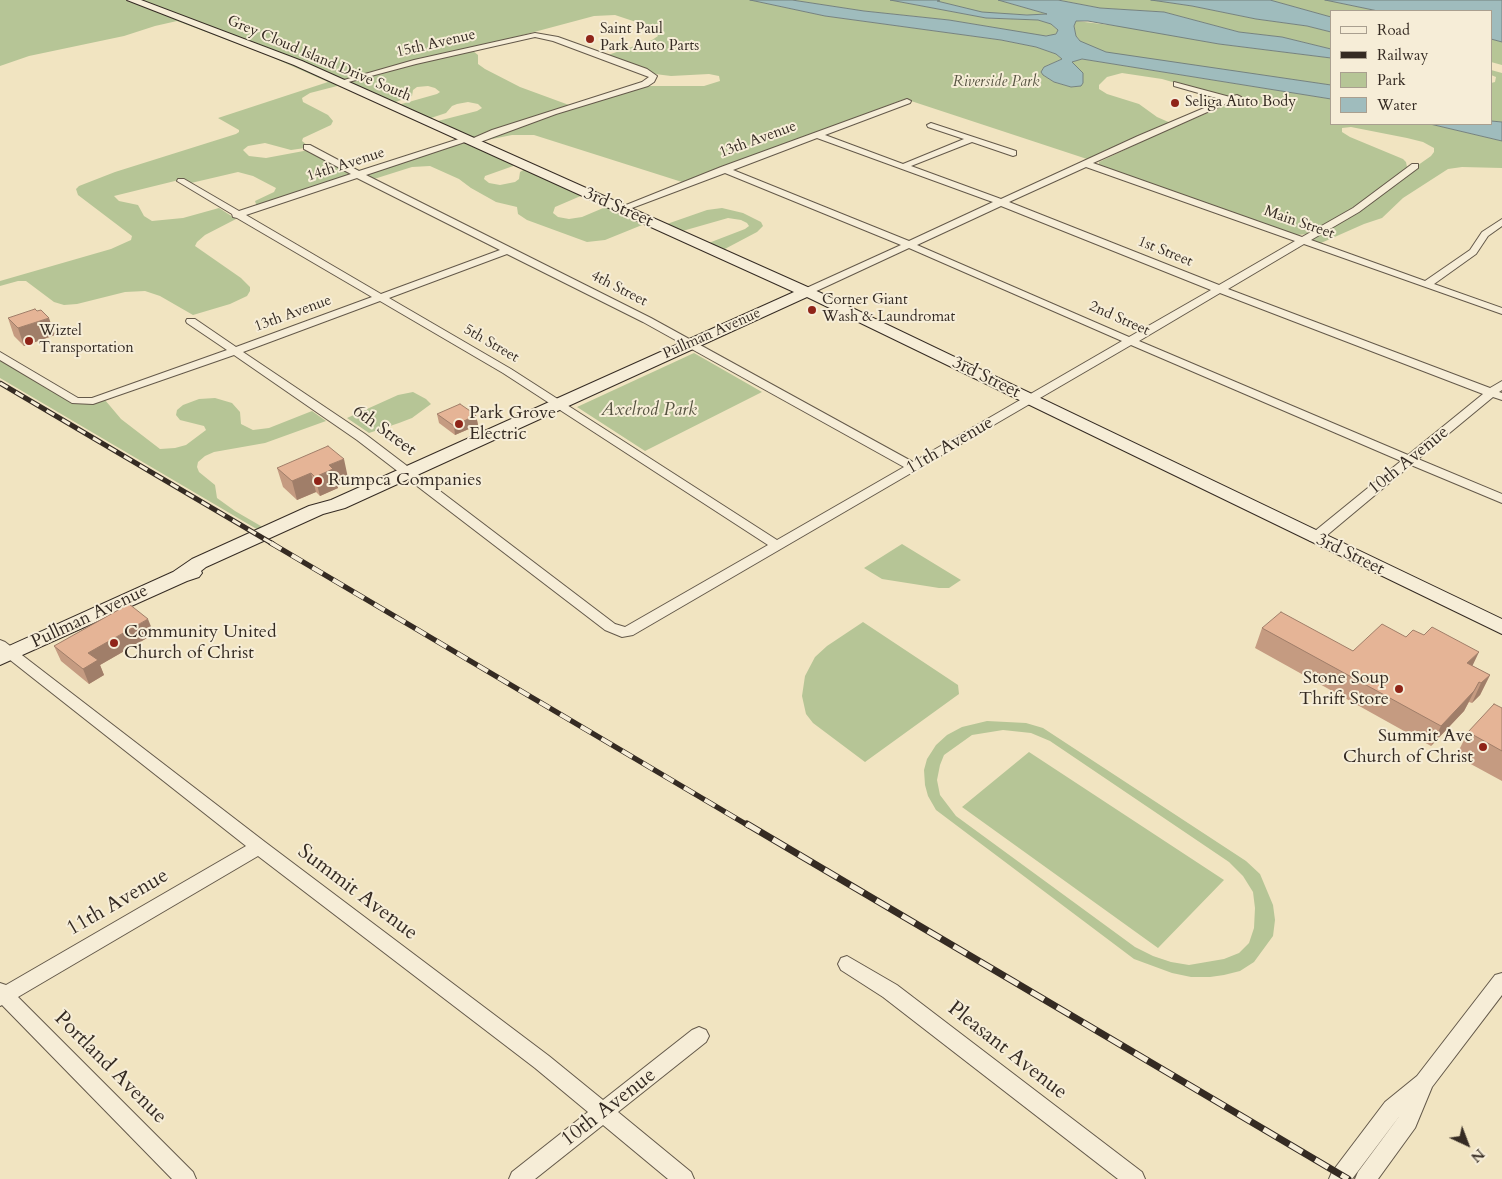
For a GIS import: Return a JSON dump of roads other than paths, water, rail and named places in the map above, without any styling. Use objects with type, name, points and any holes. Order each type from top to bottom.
[{"type":"street","name":"Grey Cloud Island Drive South","points":[[132,0],[278,54],[468,141]]},
{"type":"street","name":"15th Avenue","points":[[341,82],[414,62],[523,36],[537,35]]},
{"type":"street","name":"14th Avenue","points":[[236,215],[642,84],[652,78],[652,75],[640,70],[537,35]]},
{"type":"street","name":"Pullman Avenue","points":[[4,652],[180,576],[204,569],[323,515],[338,504],[408,472],[1001,202],[1234,99],[1178,84]]},
{"type":"street","name":"13th Avenue","points":[[620,209],[907,101]]},
{"type":"street","points":[[931,125],[1013,153]]},
{"type":"street","name":"1st Street","points":[[817,135],[1001,202],[1219,289],[1497,395]]},
{"type":"street","points":[[905,166],[971,139]]},
{"type":"street","name":"3rd Street","points":[[468,141],[806,292],[1502,627]]},
{"type":"street","name":"4th Street","points":[[307,147],[690,344],[913,467]]},
{"type":"street","name":"Main Street","points":[[1086,164],[1502,311]]},
{"type":"street","name":"11th Avenue","points":[[622,632],[638,628],[1366,204],[1414,166]]},
{"type":"street","name":"2nd Street","points":[[724,169],[909,244],[1502,499]]},
{"type":"street","name":"5th Street","points":[[180,181],[507,371],[778,546]]},
{"type":"street","points":[[1427,284],[1473,252],[1485,234],[1502,222]]},
{"type":"street","name":"13th Avenue","points":[[0,355],[73,400],[86,402],[103,399],[508,250]]},
{"type":"street","name":"6th Street","points":[[191,321],[352,430],[610,627],[622,632]]},
{"type":"street","name":"10th Avenue","points":[[1315,538],[1410,460],[1497,395],[1502,384]]},
{"type":"street","name":"Summit Avenue","points":[[4,652],[542,1062],[684,1179]]},
{"type":"street","name":"11th Avenue","points":[[2,995],[259,847]]},
{"type":"street","name":"Pleasant Avenue","points":[[847,964],[890,991],[1135,1179]]},
{"type":"street","points":[[1339,1179],[1392,1109],[1424,1082],[1502,981]]},
{"type":"street","name":"Portland Avenue","points":[[2,995],[186,1179]]},
{"type":"street","name":"10th Avenue","points":[[519,1179],[699,1036]]},
{"type":"street","points":[[1365,1179],[1408,1121],[1424,1082]]},
{"type":"water","points":[[750,0],[792,0],[864,11],[949,20],[1046,36],[1056,34],[1058,30],[1051,24],[1038,20],[986,18],[890,0],[940,0],[937,1],[982,12],[1027,15],[1047,14],[998,0],[1058,0],[1100,8],[1164,12],[1239,32],[1282,37],[1330,49],[1330,58],[1219,44],[1088,21],[1076,21],[1074,26],[1076,36],[1080,41],[1106,52],[1330,85],[1330,99],[1082,59],[1072,62],[1083,73],[1083,83],[1081,86],[1071,87],[1054,82],[1043,75],[1041,72],[1044,67],[1062,59],[1056,54],[1036,47],[1001,40],[825,16]]},
{"type":"water","points":[[1151,0],[1270,0],[1330,17],[1330,32],[1307,26],[1256,19]]},
{"type":"water","points":[[1325,0],[1502,0],[1502,42],[1492,39],[1492,10],[1373,10]]},
{"type":"water","points":[[1492,121],[1502,122],[1502,141],[1434,125],[1492,125]]},
{"type":"railway","points":[[0,383],[273,544]]},
{"type":"railway","points":[[271,543],[749,826]]},
{"type":"railway","points":[[747,824],[1348,1179]]},
{"type":"place","name":"Saint Paul Park Auto Parts","points":[[590,39]]},
{"type":"place","name":"Seliga Auto Body","points":[[1175,103]]},
{"type":"place","name":"Corner Giant Wash & Laundromat","points":[[812,310]]},
{"type":"place","name":"Wiztel Transportation","points":[[29,341]]},
{"type":"place","name":"Park Grove Electric","points":[[459,424]]},
{"type":"place","name":"Rumpca Companies","points":[[318,481]]},
{"type":"place","name":"Community United Church of Christ","points":[[114,643]]},
{"type":"place","name":"Stone Soup Thrift Store","points":[[1399,689]]},
{"type":"place","name":"Summit Ave Church of Christ","points":[[1483,747]]},
{"type":"park label","name":"Riverside Park","points":[[996,83]]},
{"type":"park label","name":"Axelrod Park","points":[[649,411]]}]
